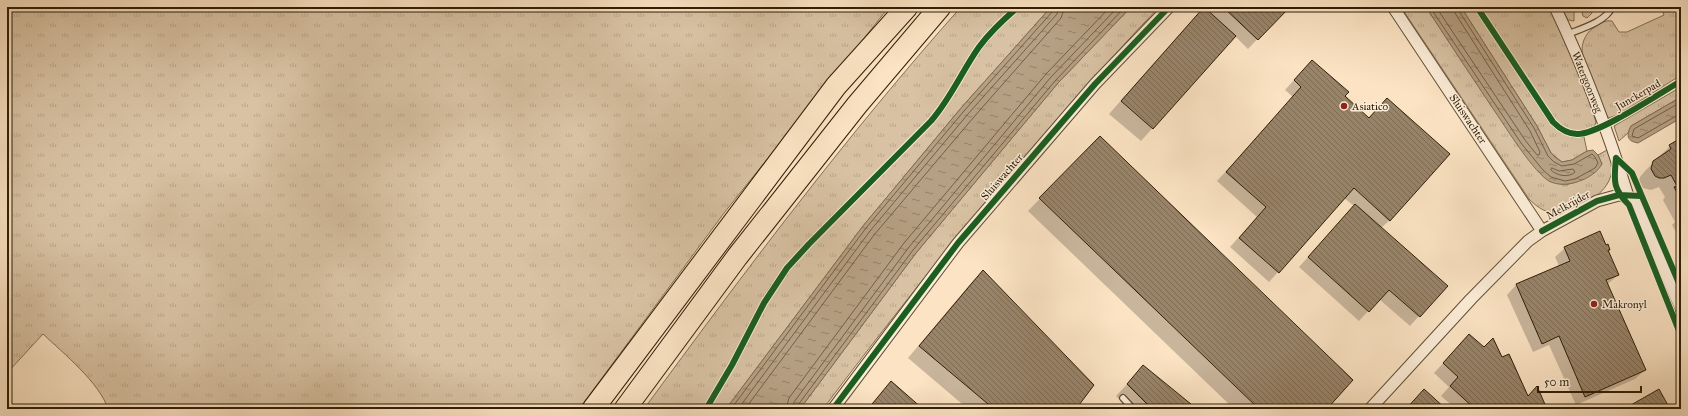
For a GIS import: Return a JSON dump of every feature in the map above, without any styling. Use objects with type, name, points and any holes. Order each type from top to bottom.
[{"type":"highway","points":[[593,409],[836,86],[907,7]]},
{"type":"highway","points":[[625,409],[737,257],[857,105],[940,7]]},
{"type":"street","name":"Sluiswachter","points":[[833,409],[958,243],[1095,84],[1169,7]]},
{"type":"street","name":"Sluiswachter","points":[[1393,7],[1542,231]]},
{"type":"street","name":"Watergoorweg","points":[[1555,7],[1568,34],[1604,126],[1628,196],[1635,201],[1681,309]]},
{"type":"street","name":"Melkrijder","points":[[1370,409],[1510,258],[1542,231],[1597,201],[1619,195],[1628,196]]},
{"type":"lane","points":[[1568,34],[1582,29],[1603,18],[1612,7]]},
{"type":"lane","points":[[1123,398],[1133,409]]},
{"type":"green space","points":[[7,7],[889,7],[724,213],[579,409],[108,409],[104,399],[89,379],[43,334],[7,373]]},
{"type":"green space","points":[[961,7],[1013,7],[983,37],[968,58],[945,97],[929,119],[806,242],[785,266],[768,290],[730,363],[702,409],[644,409],[720,306],[837,154]]},
{"type":"green space","points":[[1023,7],[1051,7],[961,108],[863,226],[726,409],[709,409],[735,366],[766,304],[790,270],[811,246],[934,123],[982,49],[1001,27]]},
{"type":"green space","points":[[1131,7],[1159,7],[1114,55],[985,203],[903,305],[823,409],[800,409],[916,253],[1058,83]]},
{"type":"green space","points":[[1401,7],[1426,7],[1518,145],[1540,173],[1549,181],[1565,185],[1576,182],[1602,164],[1598,155],[1607,150],[1612,171],[1610,179],[1602,191],[1597,196],[1584,203],[1552,213],[1543,210],[1531,201]]},
{"type":"green space","points":[[1461,7],[1473,7],[1550,124],[1558,131],[1566,135],[1584,137],[1587,151],[1572,160],[1562,162],[1551,153],[1537,126]]},
{"type":"green space","points":[[1480,7],[1550,7],[1583,82],[1596,122],[1594,127],[1578,131],[1564,127],[1555,120]]},
{"type":"green space","points":[[1561,7],[1574,7],[1574,21],[1568,20]]},
{"type":"green space","points":[[1581,7],[1592,7],[1592,13],[1587,18],[1583,16]]},
{"type":"green space","points":[[1661,7],[1681,7],[1681,75],[1618,115],[1608,118],[1583,57],[1582,47],[1584,40],[1592,29],[1607,21],[1612,21],[1619,32],[1627,32],[1664,15]]},
{"type":"green space","points":[[1681,87],[1681,97],[1631,126],[1628,133],[1619,141],[1614,126]]},
{"type":"water","points":[[1051,7],[1131,7],[1058,83],[916,253],[800,409],[726,409],[863,226],[961,108]]},
{"type":"water","points":[[1426,7],[1461,7],[1537,126],[1551,153],[1562,162],[1572,160],[1587,151],[1593,150],[1598,155],[1602,164],[1598,169],[1586,178],[1571,184],[1549,181],[1536,170],[1516,143]]},
{"type":"water","points":[[1681,97],[1681,118],[1638,143],[1628,138],[1628,133],[1631,126]]},
{"type":"building","points":[[1204,7],[1236,36],[1153,129],[1121,101]]},
{"type":"building","points":[[1223,7],[1290,7],[1258,40]]},
{"type":"building","points":[[1312,60],[1349,92],[1345,96],[1369,118],[1387,98],[1450,154],[1390,221],[1354,188],[1279,273],[1239,238],[1266,207],[1226,172],[1301,87],[1294,80]]},
{"type":"building","points":[[1100,136],[1353,380],[1327,409],[1259,409],[1039,198]]},
{"type":"building","points":[[1681,138],[1681,200],[1674,187],[1677,186],[1671,175],[1664,178],[1659,178],[1655,176],[1651,169],[1653,161],[1671,149],[1669,145]]},
{"type":"building","points":[[1355,204],[1448,286],[1420,317],[1389,290],[1369,312],[1308,257]]},
{"type":"building","points":[[1600,231],[1606,245],[1608,244],[1610,250],[1608,250],[1619,275],[1606,280],[1646,370],[1585,397],[1559,336],[1542,344],[1516,284],[1570,261],[1564,247]]},
{"type":"building","points":[[983,270],[1094,385],[1076,409],[994,409],[919,346]]},
{"type":"building","points":[[1469,334],[1484,347],[1493,338],[1502,357],[1509,354],[1528,396],[1537,386],[1547,409],[1475,409],[1450,386],[1458,377],[1443,363]]},
{"type":"building","points":[[1143,365],[1197,409],[1152,409],[1127,384]]},
{"type":"building","points":[[891,381],[923,409],[868,409]]},
{"type":"building","points":[[1424,389],[1446,409],[1406,409]]},
{"type":"building","points":[[1659,389],[1670,409],[1624,409]]},
{"type":"cycle path","points":[[706,409],[732,365],[764,303],[787,268],[931,121],[945,103],[979,47],[997,26],[1018,7]]},
{"type":"cycle path","points":[[833,409],[958,243],[1095,84],[1169,7]]},
{"type":"cycle path","name":"Junckerpad","points":[[1477,7],[1553,122],[1567,132],[1573,134],[1587,133],[1599,128],[1614,121],[1681,81]]},
{"type":"cycle path","points":[[1616,158],[1615,183],[1623,199],[1629,205],[1681,336]]},
{"type":"cycle path","points":[[1616,158],[1632,173],[1681,288]]},
{"type":"cycle path","points":[[1542,231],[1597,201],[1619,195],[1641,196]]},
{"type":"place","name":"Asiatico","points":[[1344,106]]},
{"type":"place","name":"Makronyl","points":[[1594,304]]}]
